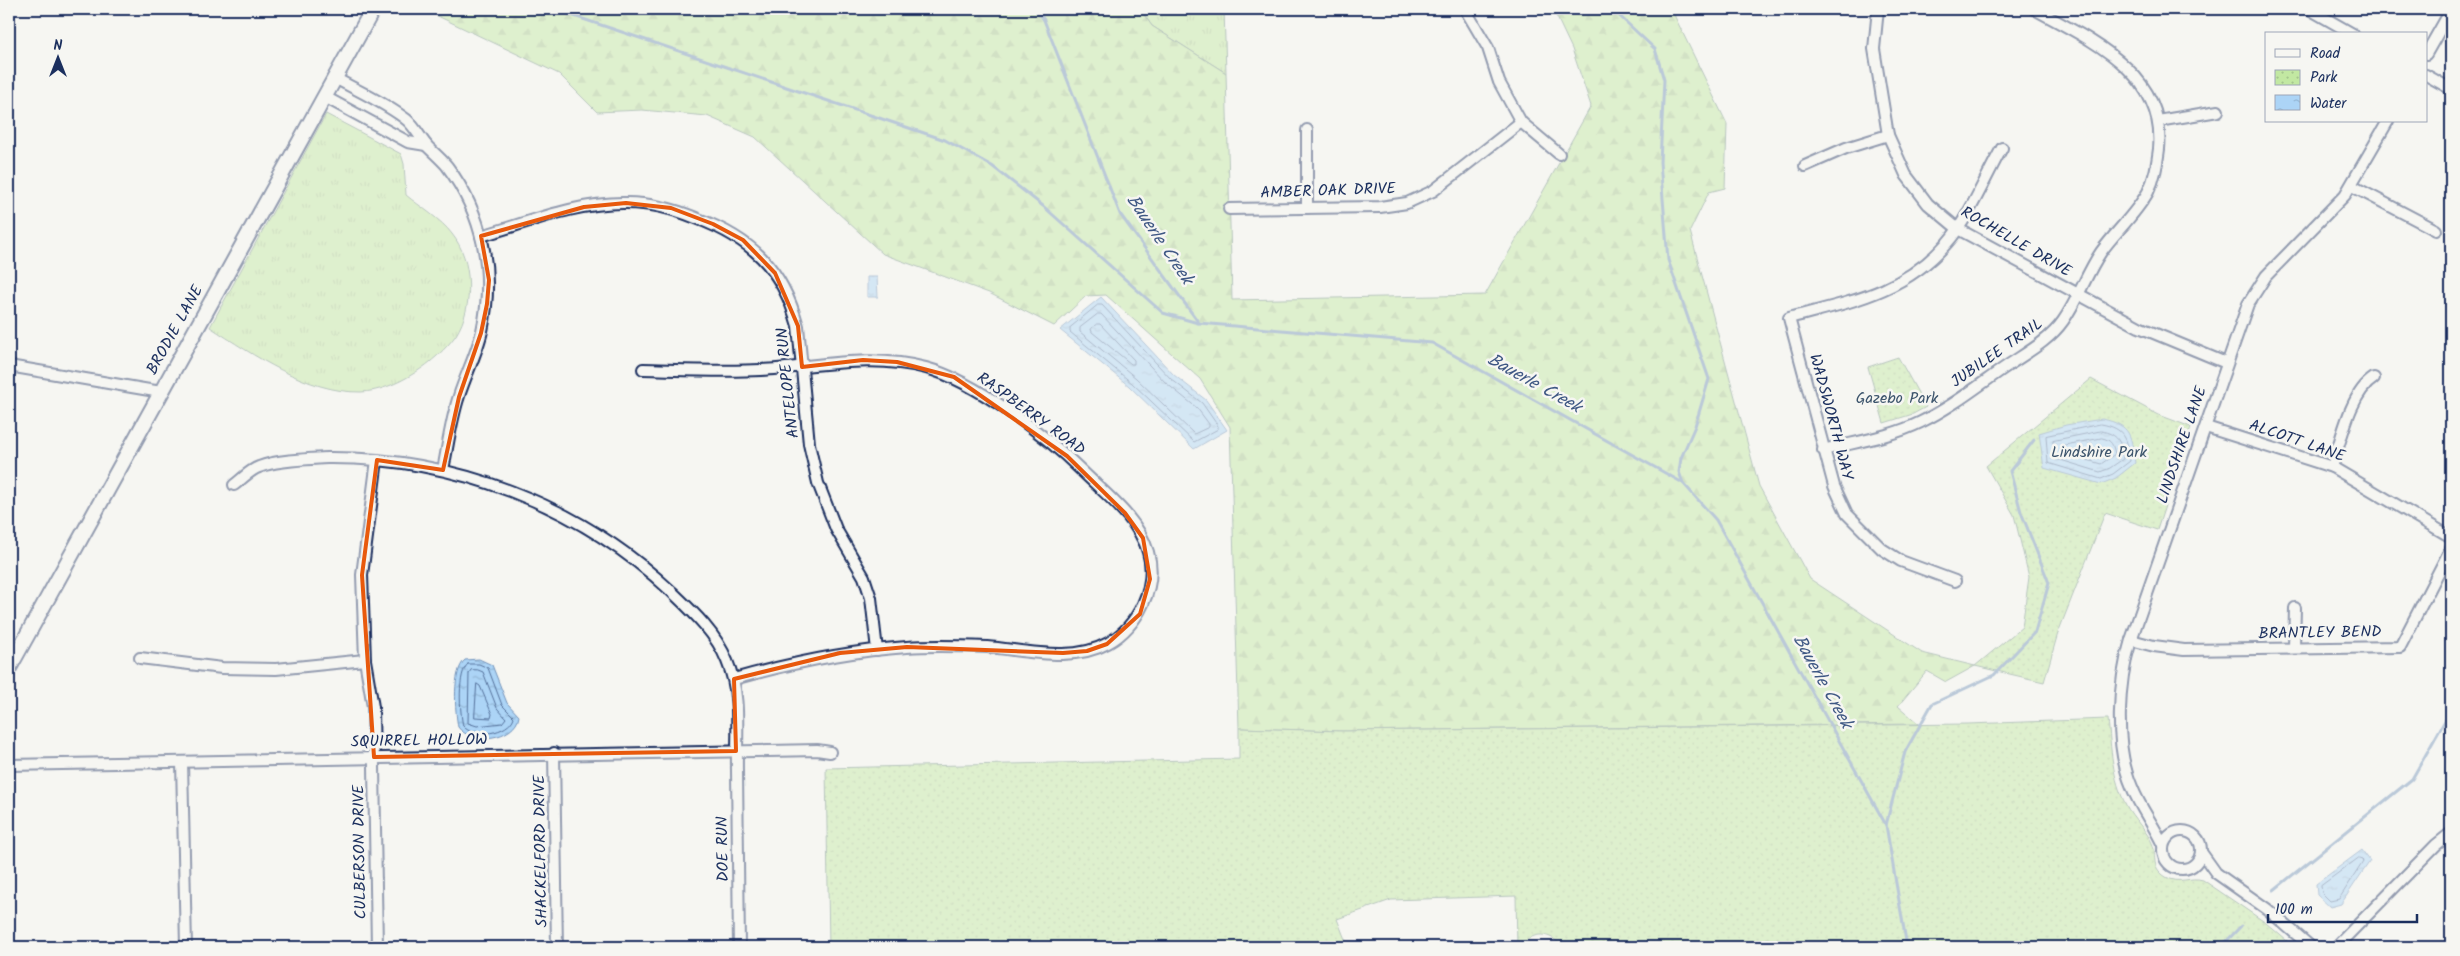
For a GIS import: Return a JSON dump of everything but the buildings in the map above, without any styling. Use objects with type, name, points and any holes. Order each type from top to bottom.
[{"type":"main road","name":"BRODIE LANE","points":[[9,666],[373,9]]},
{"type":"street","points":[[1465,9],[1484,41],[1499,82],[1521,122],[1559,154]]},
{"type":"street","name":"ROCHELLE DRIVE","points":[[1878,9],[1874,49],[1888,135],[1906,175],[1928,204],[1958,229],[2078,294],[2160,337],[2226,363]]},
{"type":"street","name":"JUBILEE TRAIL","points":[[1823,450],[1906,429],[1940,412],[2054,332],[2064,320],[2101,253],[2138,208],[2149,190],[2155,175],[2158,158],[2158,121],[2146,92],[2136,77],[2116,56],[2034,9]]},
{"type":"street","points":[[2309,9],[2349,32]]},
{"type":"street","points":[[2428,50],[2451,10]]},
{"type":"street","points":[[2428,77],[2451,89]]},
{"type":"street","points":[[335,78],[406,119],[417,129],[426,145],[446,164],[461,187],[473,211],[481,236],[489,280],[487,304],[481,333],[459,397],[443,470]]},
{"type":"street","points":[[324,97],[408,142],[426,145]]},
{"type":"street","points":[[2158,121],[2218,111]]},
{"type":"street","name":"AMBER OAK DRIVE","points":[[1229,209],[1380,207],[1418,199],[1433,191],[1521,122]]},
{"type":"street","name":"LINDSHIRE LANE","points":[[2216,873],[2191,867],[2178,869],[2167,862],[2164,857],[2163,844],[2132,787],[2123,751],[2121,683],[2124,662],[2242,318],[2256,290],[2266,276],[2340,202],[2352,186],[2387,122]]},
{"type":"street","points":[[1307,130],[1307,208]]},
{"type":"street","points":[[1805,166],[1846,148],[1888,135]]},
{"type":"street","points":[[1958,229],[2002,148]]},
{"type":"street","points":[[2352,186],[2436,230]]},
{"type":"street","name":"ANTELOPE RUN","points":[[481,236],[584,207],[626,203],[671,208],[713,224],[743,240],[760,254],[776,273],[787,291],[796,317],[809,444],[818,483],[836,529],[864,577],[871,598],[877,650]]},
{"type":"street","name":"WADSWORTH WAY","points":[[1955,581],[1901,561],[1882,549],[1864,534],[1848,514],[1834,486],[1823,450],[1789,318],[1870,296],[1894,286],[1924,266],[1958,229]]},
{"type":"street","name":"RASPBERRY ROAD","points":[[643,369],[716,372],[802,367],[863,360],[897,362],[926,368],[954,377],[1010,413],[1066,456],[1125,513],[1144,538],[1149,556],[1150,579],[1140,614],[1121,634],[1107,644],[1088,651],[1063,653],[939,646],[840,653],[791,663],[734,680]]},
{"type":"street","points":[[9,366],[161,392]]},
{"type":"street","points":[[2332,467],[2360,390],[2374,378]]},
{"type":"street","name":"ALCOTT LANE","points":[[2206,427],[2332,467],[2451,537]]},
{"type":"street","name":"DOE RUN","points":[[234,485],[258,467],[321,458],[377,460],[443,470],[529,497],[581,523],[608,540],[659,580],[689,608],[716,640],[727,660],[734,680],[737,699],[739,947]]},
{"type":"street","name":"CULBERSON DRIVE","points":[[377,460],[362,575],[365,660],[373,707],[377,947]]},
{"type":"street","name":"BRANTLEY BEND","points":[[2131,640],[2160,648],[2184,650],[2400,647],[2451,548]]},
{"type":"street","points":[[2294,648],[2295,608]]},
{"type":"street","points":[[140,658],[222,668],[276,669],[365,660]]},
{"type":"street","name":"SQUIRREL HOLLOW","points":[[9,765],[554,753],[817,750],[830,752]]},
{"type":"street","name":"SHACKELFORD DRIVE","points":[[554,753],[557,947]]},
{"type":"street","points":[[182,762],[186,947]]},
{"type":"street","name":"LINDSHIRE LANE","points":[[2149,820],[2168,831],[2188,832],[2194,835],[2208,865],[2216,873],[2267,909],[2311,947]]},
{"type":"street","points":[[2163,844],[2166,839],[2176,832]]},
{"type":"street","points":[[2336,947],[2436,845],[2451,833]]},
{"type":"street","points":[[2191,867],[2199,858],[2201,852]]},
{"type":"highlighted area","points":[[626,203],[671,208],[713,224],[743,240],[775,273],[798,326],[802,367],[863,360],[897,362],[954,377],[1067,456],[1125,513],[1143,538],[1150,579],[1140,614],[1107,644],[1087,651],[1063,653],[907,647],[840,653],[734,679],[736,751],[374,757],[362,575],[377,460],[443,470],[459,397],[481,333],[487,304],[489,280],[481,236],[584,207]]},
{"type":"green space","points":[[423,9],[1140,9],[1152,26],[1226,73],[1232,300],[1485,295],[1591,106],[1572,49],[1553,9],[1674,9],[1675,17],[1727,124],[1725,188],[1709,192],[1690,231],[1759,486],[1810,579],[1922,653],[1975,666],[1946,682],[1927,671],[1898,706],[1919,724],[1342,731],[1239,728],[1230,427],[1200,379],[1106,295],[1086,296],[1054,326],[989,293],[883,254],[755,137],[707,116],[642,110],[597,112],[559,74]]},
{"type":"green space","points":[[1140,9],[1224,9],[1226,73],[1152,26]]},
{"type":"green space","points":[[326,114],[401,154],[404,164],[406,195],[436,218],[452,234],[464,257],[469,284],[466,311],[462,324],[456,335],[438,355],[427,365],[401,381],[374,390],[361,392],[341,391],[301,379],[263,360],[210,327]]},
{"type":"green space","name":"Gazebo Park","points":[[1898,357],[1926,407],[1913,414],[1884,423],[1868,367]]},
{"type":"green space","name":"Lindshire Park","points":[[2091,379],[2159,415],[2191,427],[2157,530],[2105,513],[2058,633],[2044,682],[1975,666],[2022,627],[2029,577],[2014,515],[1986,466]]},
{"type":"green space","points":[[2108,719],[2113,763],[2121,795],[2129,810],[2150,839],[2154,848],[2157,869],[2171,879],[2203,880],[2266,923],[2294,947],[1562,947],[1556,940],[1548,936],[1539,935],[1530,938],[1517,947],[1516,896],[1391,900],[1337,919],[1348,947],[829,947],[826,768],[1239,759],[1239,728],[1342,731],[1968,724]]},
{"type":"water","points":[[867,277],[877,277],[878,297],[867,297]]},
{"type":"water","points":[[1101,297],[1174,375],[1206,400],[1227,430],[1194,449],[1129,386],[1060,330]]},
{"type":"water","points":[[2102,419],[2125,428],[2131,439],[2135,463],[2116,478],[2101,484],[2044,468],[2039,433],[2066,425]]},
{"type":"water","points":[[479,659],[492,665],[507,703],[519,716],[516,724],[502,735],[482,738],[464,733],[458,727],[455,702],[458,673],[465,660]]},
{"type":"water","points":[[2362,850],[2370,861],[2341,904],[2330,907],[2317,895],[2316,884]]},
{"type":"waterway","points":[[553,9],[945,140],[992,166],[1043,206],[1163,313],[1198,323]]},
{"type":"waterway","name":"Bauerle Creek","points":[[1036,9],[1044,20],[1120,214],[1199,323],[1432,343],[1683,483],[1716,520],[1886,825],[1907,947]]},
{"type":"waterway","points":[[1612,9],[1655,49],[1664,80],[1660,162],[1668,260],[1709,379],[1695,426],[1681,458],[1679,472],[1683,483]]},
{"type":"waterway","points":[[1886,825],[1905,752],[1932,704],[1994,675],[2035,632],[2049,583],[2021,512],[2010,471],[2034,440]]},
{"type":"waterway","points":[[2274,890],[2412,779],[2451,710]]},
{"type":"waterway","points":[[2221,947],[2241,926]]}]
